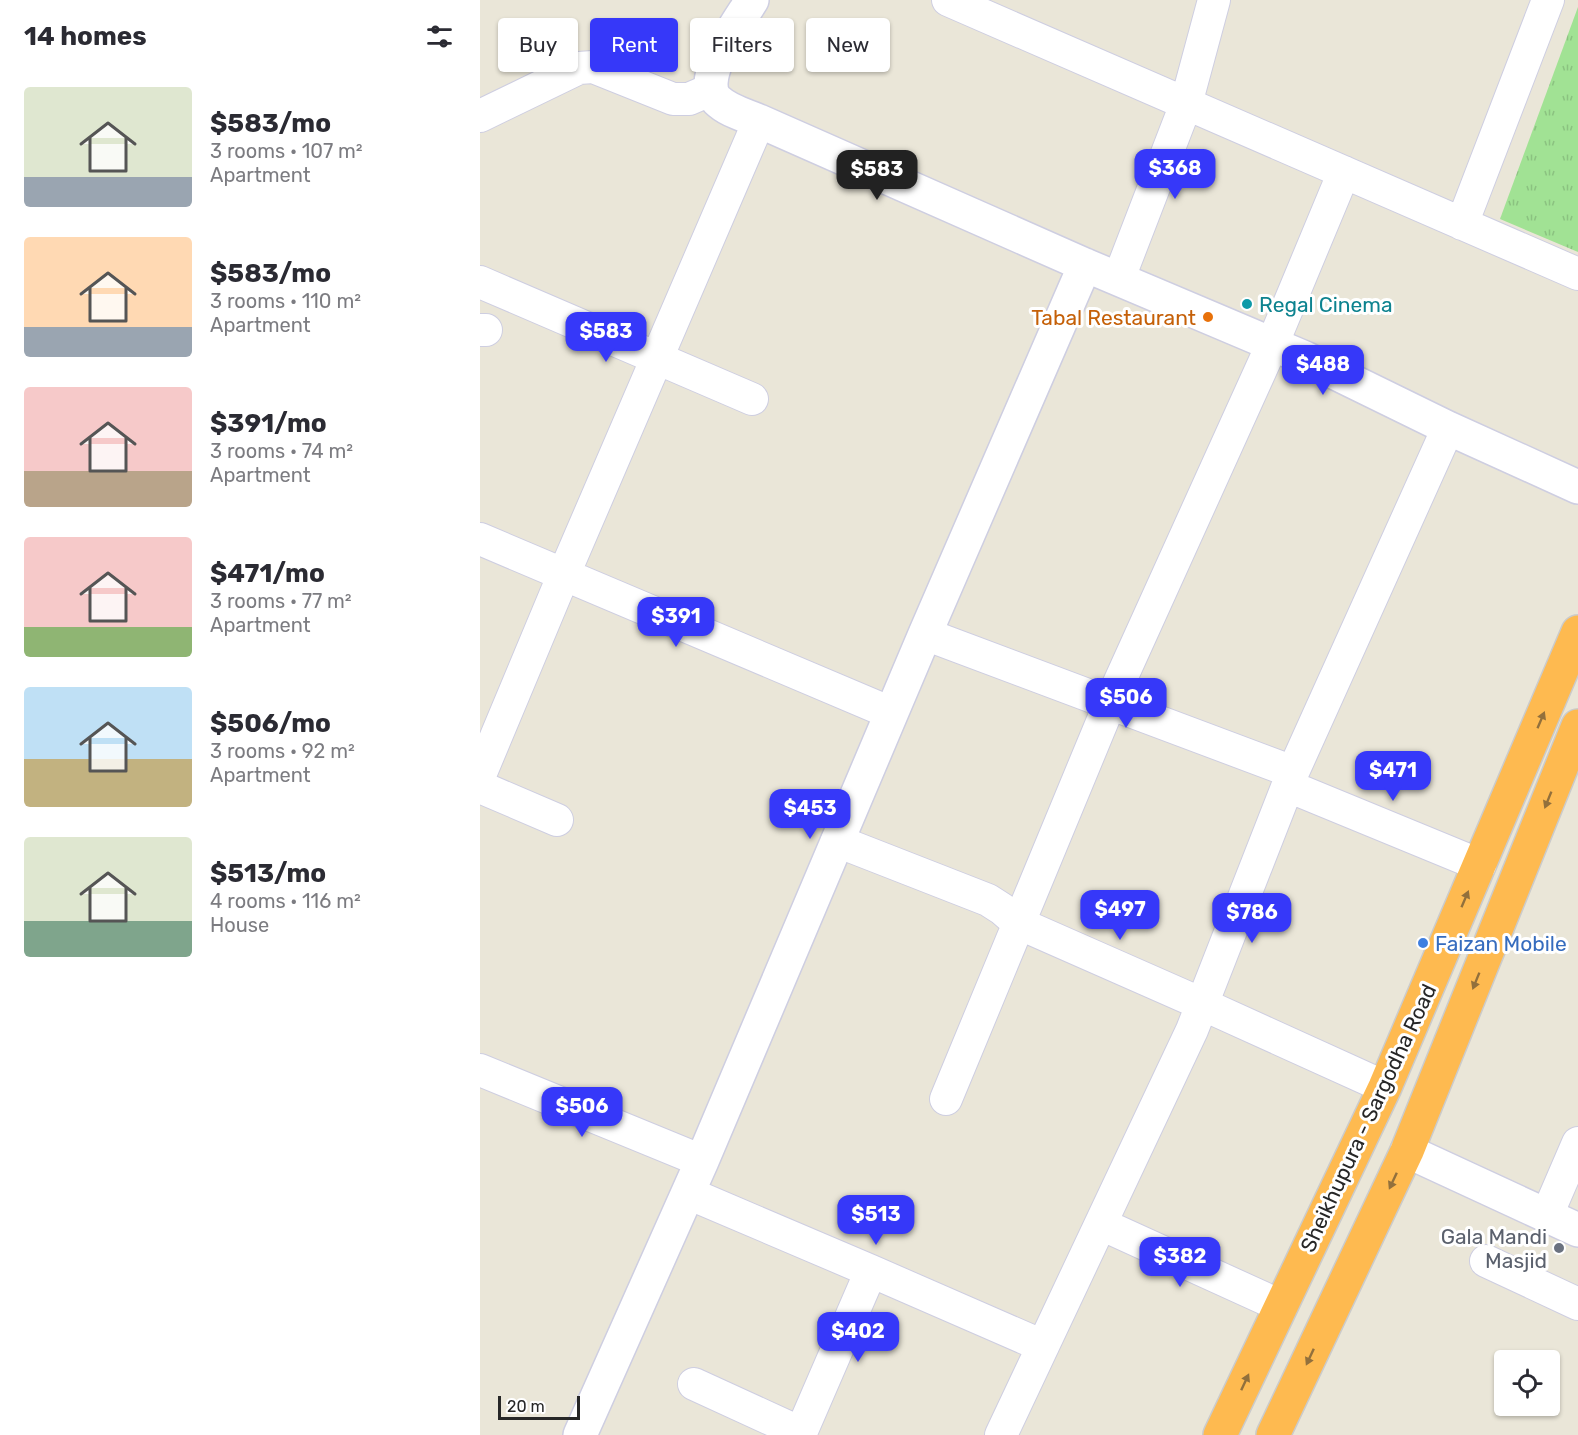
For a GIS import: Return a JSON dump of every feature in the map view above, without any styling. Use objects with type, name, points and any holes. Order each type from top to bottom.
[{"type":"highway","name":"Sheikhupura - Sargodha Road","points":[[1220,1435],[1385,1087],[1578,632]]},
{"type":"highway","name":"Sheikhupura - Sargodha Road","points":[[1273,1435],[1407,1150],[1578,726]]},
{"type":"street","points":[[752,0],[718,58],[711,78],[710,90],[716,99],[728,109],[1305,358],[1448,428],[1578,487]]},
{"type":"street","points":[[948,0],[1578,274]]},
{"type":"street","points":[[1119,278],[1186,104],[1214,0]]},
{"type":"street","points":[[1462,224],[1548,0]]},
{"type":"street","points":[[480,116],[579,68],[587,67],[673,99],[689,99],[710,90]]},
{"type":"street","points":[[480,775],[759,121]]},
{"type":"street","points":[[946,1099],[1110,703],[1272,345],[1344,172]]},
{"type":"street","points":[[580,1435],[702,1161],[891,713],[1085,265]]},
{"type":"street","points":[[480,282],[752,399]]},
{"type":"street","points":[[1001,1435],[1192,1030],[1291,779],[1448,428]]},
{"type":"street","points":[[480,539],[891,713]]},
{"type":"street","points":[[925,634],[1110,703],[1291,779],[1480,865]]},
{"type":"street","points":[[480,787],[557,820]]},
{"type":"street","points":[[837,841],[988,900],[1018,923],[1385,1087]]},
{"type":"street","points":[[480,1070],[702,1161]]},
{"type":"street","points":[[1547,1215],[1578,1143]]},
{"type":"street","points":[[1407,1150],[1578,1230]]},
{"type":"street","points":[[688,1193],[1043,1346]]},
{"type":"street","points":[[1101,1224],[1281,1306]]},
{"type":"street","points":[[1486,1261],[1578,1304]]},
{"type":"street","points":[[694,1384],[800,1434],[871,1270]]},
{"type":"green space","points":[[1578,7],[1578,252],[1500,219]]},
{"type":"place","name":"Regal Cinema","points":[[1247,304]]},
{"type":"place","name":"Tabal Restaurant","points":[[1208,317]]},
{"type":"place","name":"Faizan Mobile","points":[[1423,943]]},
{"type":"place","name":"Gala Mandi Masjid","points":[[1559,1248]]}]
